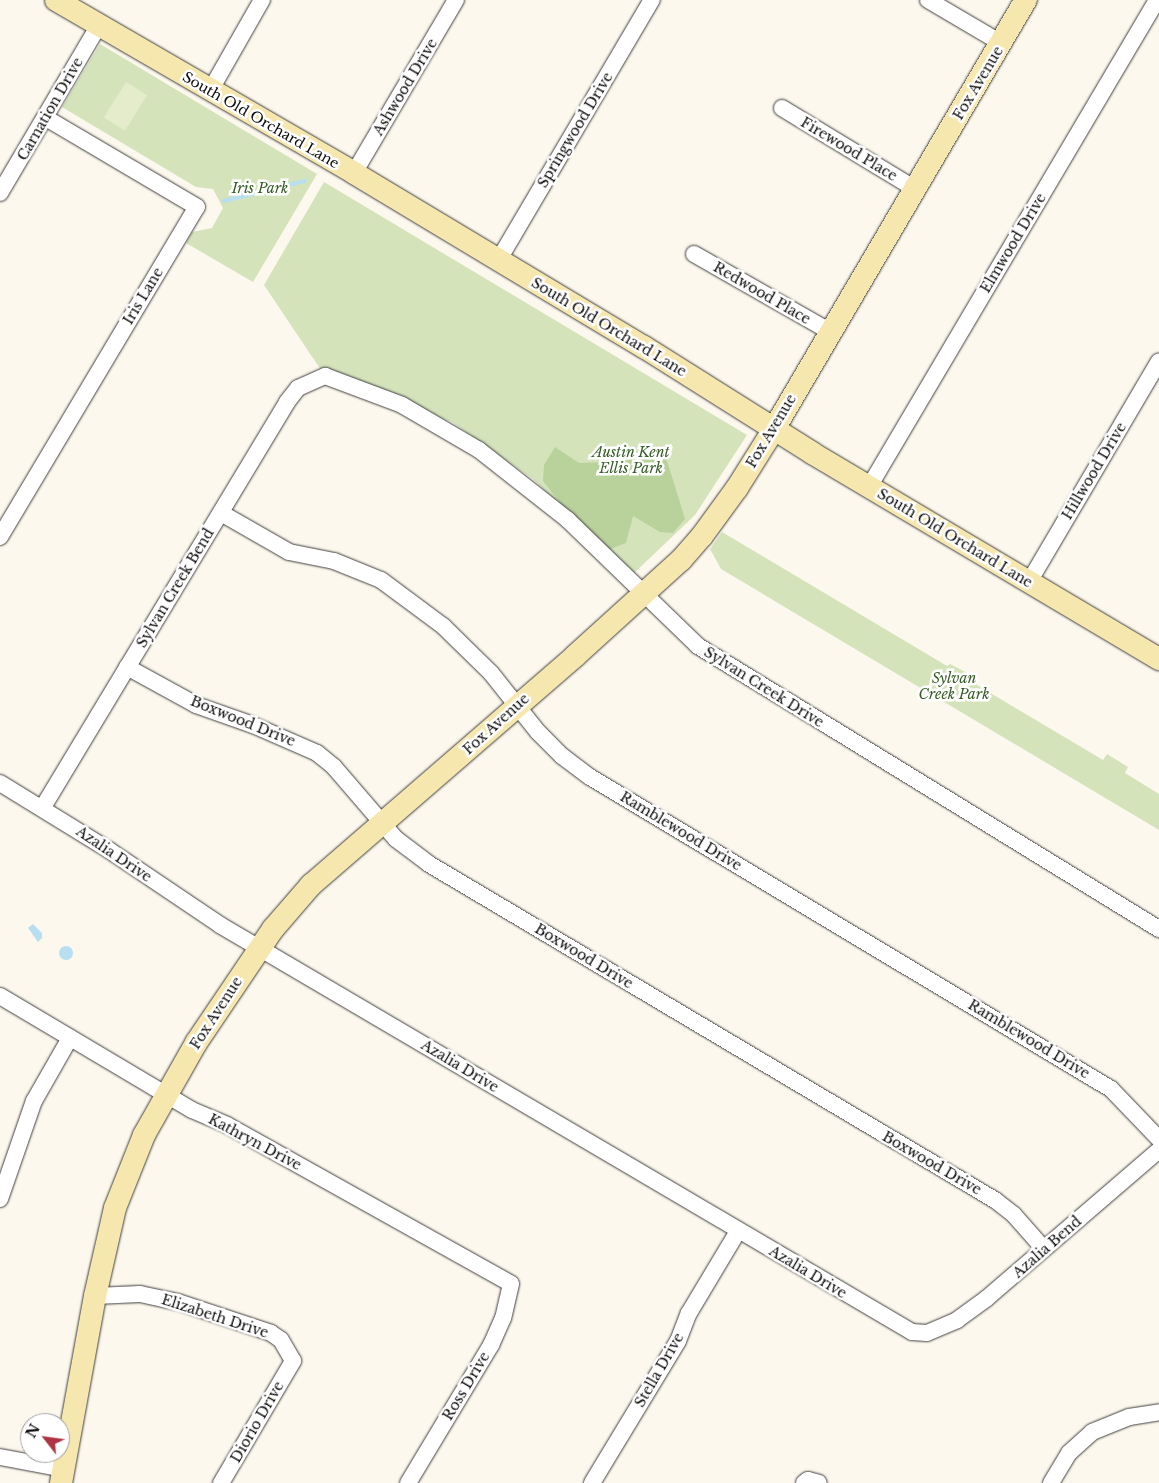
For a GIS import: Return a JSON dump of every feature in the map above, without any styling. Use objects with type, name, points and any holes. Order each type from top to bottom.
[{"type":"main road","name":"South Old Orchard Lane","points":[[56,0],[354,173],[869,487],[1159,659]]},
{"type":"main road","name":"Fox Avenue","points":[[63,1476],[104,1250],[124,1180],[165,1094],[260,947],[311,886],[380,822],[452,763],[516,704],[643,595],[702,536],[737,488],[774,429],[1026,0]]},
{"type":"street","points":[[210,91],[262,0]]},
{"type":"street","name":"Ashwood Drive","points":[[354,173],[456,0]]},
{"type":"street","name":"Springwood Drive","points":[[498,261],[652,0]]},
{"type":"street","points":[[928,0],[1001,43]]},
{"type":"street","name":"Elmwood Drive","points":[[869,487],[1157,0]]},
{"type":"street","name":"Carnation Drive","points":[[0,193],[46,118],[99,25]]},
{"type":"street","name":"Firewood Place","points":[[782,108],[915,189]]},
{"type":"street","name":"Iris Lane","points":[[0,537],[197,207],[46,118]]},
{"type":"street","name":"Redwood Place","points":[[694,254],[831,332]]},
{"type":"street","name":"Hillwood Drive","points":[[1029,582],[1159,361]]},
{"type":"street","name":"Sylvan Creek Drive","points":[[316,378],[325,376],[402,405],[480,450],[568,520],[612,560],[643,595],[697,645],[733,670],[1159,929]]},
{"type":"street","name":"Sylvan Creek Bend","points":[[43,808],[287,402],[298,388],[316,378]]},
{"type":"street","name":"Ramblewood Drive","points":[[221,513],[289,552],[334,561],[382,580],[443,626],[491,673],[562,756],[590,777],[1111,1089],[1159,1139]]},
{"type":"street","name":"Boxwood Drive","points":[[127,667],[196,705],[253,724],[317,753],[334,767],[396,839],[429,864],[995,1200],[1014,1215],[1044,1249]]},
{"type":"street","name":"Azalia Drive","points":[[0,783],[43,808],[180,899],[891,1322],[912,1332],[927,1333]]},
{"type":"street","name":"Kathryn Drive","points":[[0,996],[192,1110],[227,1124],[511,1284]]},
{"type":"street","points":[[0,1199],[34,1101],[70,1038]]},
{"type":"street","name":"Azalia Bend","points":[[927,1333],[972,1309],[1159,1150]]},
{"type":"street","name":"Stella Drive","points":[[592,1483],[678,1341],[689,1313],[738,1231]]},
{"type":"street","name":"Ross Drive","points":[[408,1483],[491,1344],[504,1318],[511,1284]]},
{"type":"street","name":"Elizabeth Drive","points":[[95,1296],[140,1294],[178,1302],[271,1333],[281,1340],[293,1360]]},
{"type":"street","name":"Diorio Drive","points":[[221,1483],[293,1360]]},
{"type":"street","points":[[1051,1483],[1069,1453],[1092,1432],[1129,1417],[1159,1412]]},
{"type":"street","points":[[0,1457],[63,1476]]},
{"type":"green space","name":"Iris Park","points":[[100,44],[317,174],[253,282],[186,243],[192,232],[212,228],[223,208],[213,189],[196,187],[62,107]]},
{"type":"green space","points":[[126,82],[147,95],[125,131],[104,118]]},
{"type":"green space","name":"Austin Kent Ellis Park","points":[[324,182],[747,435],[695,515],[633,574],[533,479],[452,422],[325,376],[264,285]]},
{"type":"green space","points":[[555,447],[579,463],[618,462],[665,454],[685,519],[673,533],[660,532],[633,516],[626,543],[605,551],[581,529],[543,481],[544,465]]},
{"type":"green space","name":"Sylvan Creek Park","points":[[722,532],[947,666],[950,664],[975,677],[972,682],[1103,760],[1107,754],[1128,767],[1125,773],[1159,794],[1159,830],[721,569],[710,549]]},
{"type":"water","points":[[33,924],[42,933],[42,938],[38,942],[28,928]]},
{"type":"water","points":[[66,946],[71,948],[73,953],[71,958],[66,960],[61,958],[59,953],[61,948]]},
{"type":"waterway","points":[[224,201],[305,181]]}]
